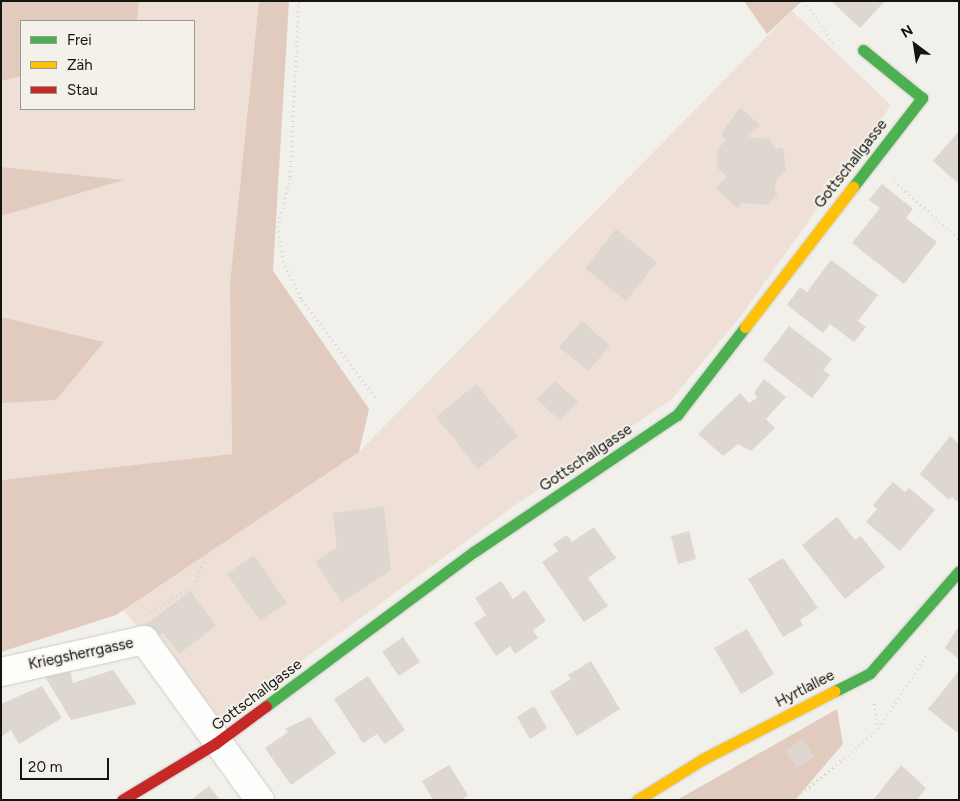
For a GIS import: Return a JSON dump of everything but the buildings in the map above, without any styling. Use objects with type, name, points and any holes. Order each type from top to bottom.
[{"type":"street","name":"Gottschallgasse","points":[[122,800],[216,743],[476,551],[677,415],[922,98],[863,50]]},
{"type":"street","name":"Hyrtlallee","points":[[637,800],[703,759],[870,673],[959,572]]},
{"type":"street","name":"Kriegsherrgasse","points":[[1,672],[144,640],[216,743],[260,800]]},
{"type":"path","points":[[144,640],[144,616],[194,586],[274,387],[239,283],[269,1]]},
{"type":"path","points":[[299,1],[290,178],[278,226],[283,260],[302,300],[377,400]]},
{"type":"path","points":[[804,1],[827,37],[845,55],[863,50]]},
{"type":"path","points":[[872,162],[959,239]]},
{"type":"path","points":[[794,800],[878,729],[932,648]]},
{"type":"path","points":[[870,673],[878,729]]},
{"type":"shaded area","points":[[1,1],[139,1],[137,20],[20,20],[20,76],[1,81]]},
{"type":"shaded area","points":[[139,1],[259,1],[230,283],[232,454],[1,480],[1,81],[20,76],[20,110],[195,110],[195,20],[137,20]]},
{"type":"shaded area","points":[[259,1],[289,1],[273,271],[369,409],[359,452],[116,615],[1,652],[1,480],[232,454],[230,283]]},
{"type":"shaded area","points":[[744,1],[802,1],[767,34]]},
{"type":"shaded area","points":[[792,11],[891,105],[743,313],[672,399],[517,504],[219,721],[123,610],[359,452]]},
{"type":"shaded area","points":[[1,167],[124,180],[1,216]]},
{"type":"shaded area","points":[[1,317],[104,342],[56,400],[1,403]]},
{"type":"shaded area","points":[[837,709],[843,744],[795,800],[677,800]]},
{"type":"traffic: fast","points":[[853,187],[922,98],[863,50]]},
{"type":"traffic: fast","points":[[266,706],[475,551],[677,415],[745,327]]},
{"type":"traffic: fast","points":[[835,691],[870,673],[959,571]]},
{"type":"traffic: slow","points":[[745,327],[853,187]]},
{"type":"traffic: slow","points":[[637,800],[703,759],[835,691]]},
{"type":"traffic: jam","points":[[122,800],[216,743],[266,706]]}]
